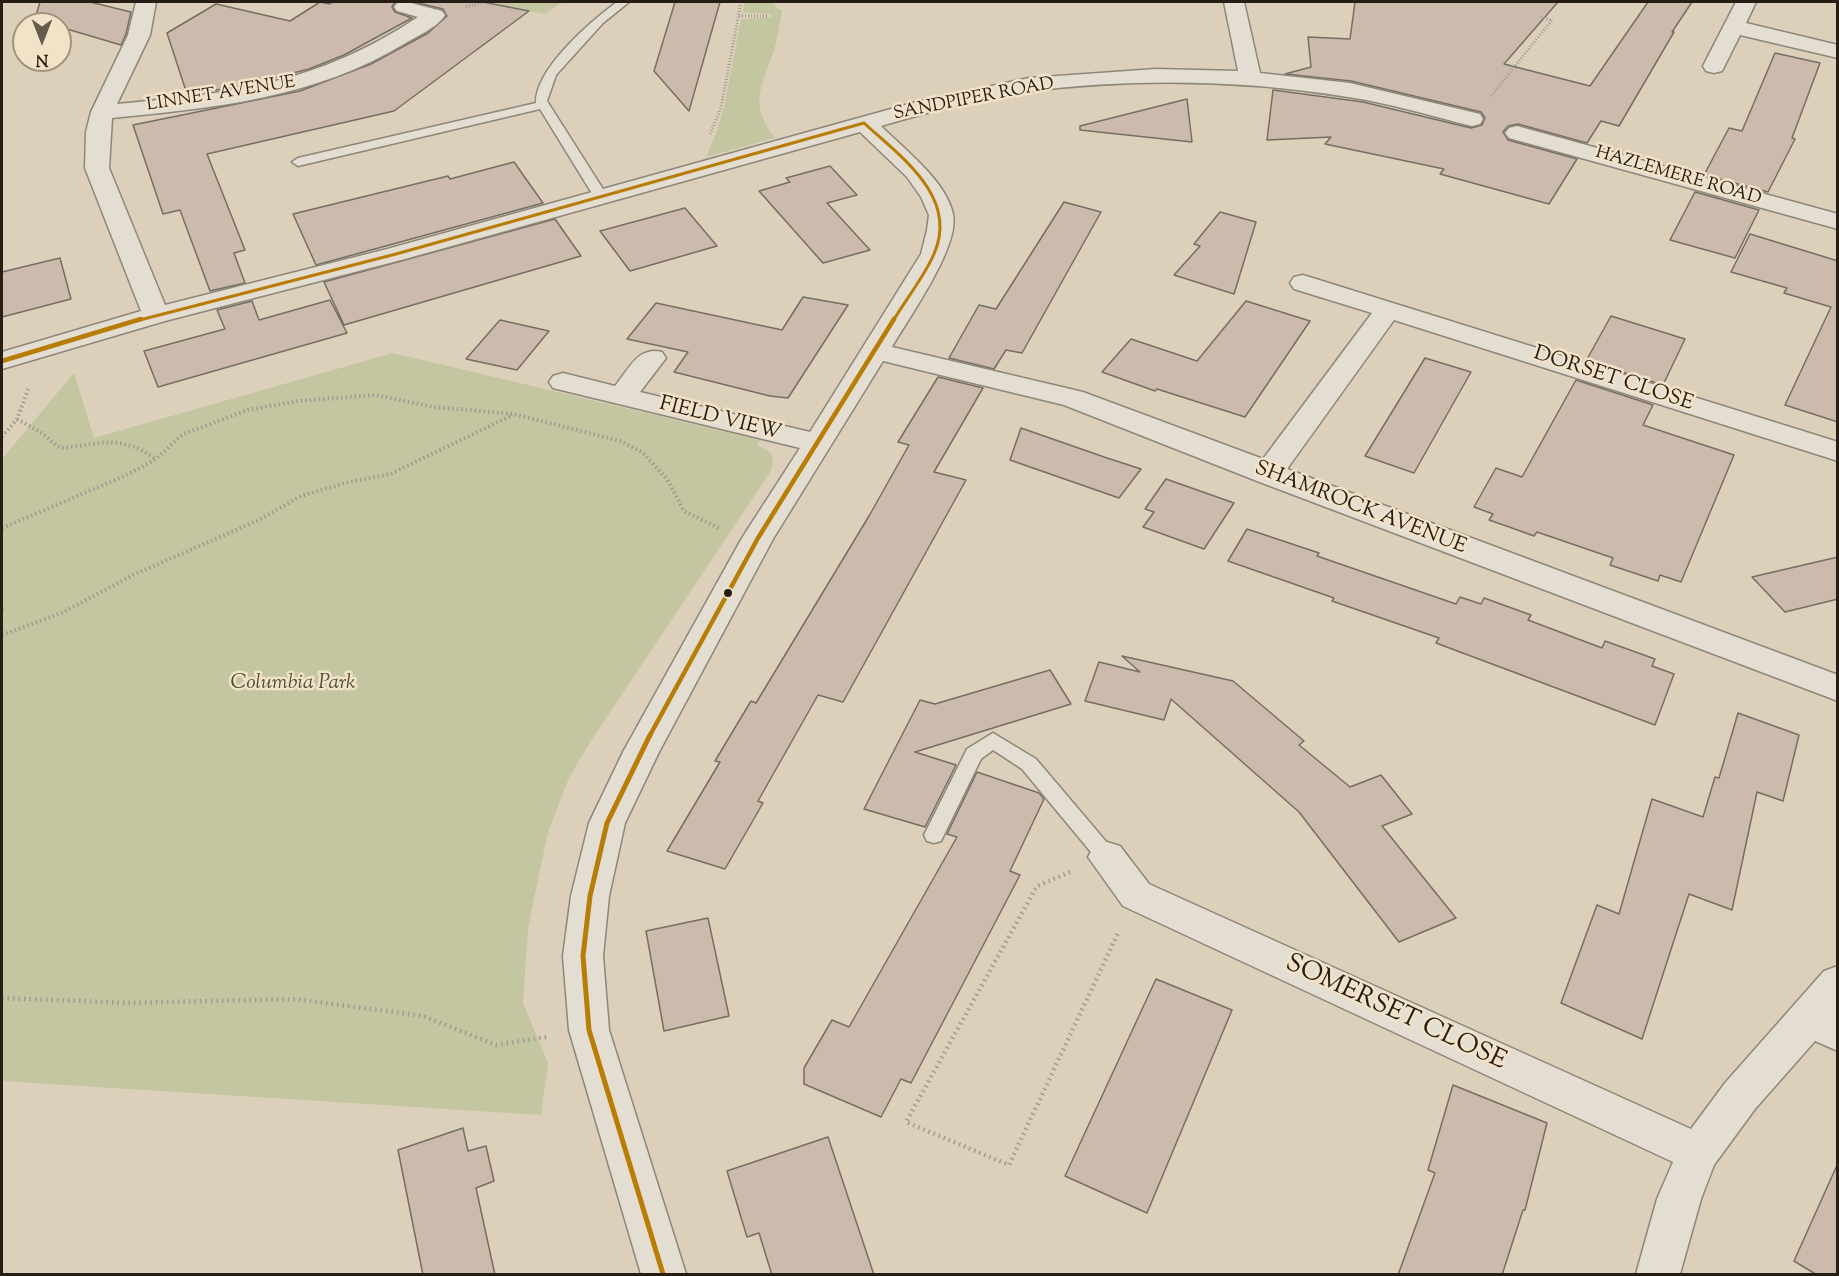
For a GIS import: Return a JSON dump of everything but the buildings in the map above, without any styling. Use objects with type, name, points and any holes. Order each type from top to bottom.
[{"type":"street","points":[[146,2],[139,35],[102,112],[98,132],[97,168],[156,315]]},
{"type":"street","points":[[1234,2],[1250,78]]},
{"type":"street","points":[[1714,66],[1746,2]]},
{"type":"street","name":"LINNET AVENUE","points":[[102,112],[200,101],[312,79],[377,51],[435,15],[404,7]]},
{"type":"street","points":[[1734,27],[1838,52]]},
{"type":"street","name":"SANDPIPER ROAD","points":[[2,361],[156,315],[396,254],[864,123],[969,97],[1029,86],[1092,79],[1156,76],[1250,78],[1350,90],[1472,119]]},
{"type":"street","points":[[663,1275],[589,1030],[583,956],[590,897],[607,823],[641,752],[758,538],[934,254],[941,215],[933,196],[915,172],[864,123]]},
{"type":"street","name":"HAZLEMERE ROAD","points":[[1517,133],[1838,222]]},
{"type":"street","name":"DORSET CLOSE","points":[[1303,283],[1838,452]]},
{"type":"street","points":[[1268,474],[1388,309]]},
{"type":"street","name":"SHAMROCK AVENUE","points":[[876,351],[1073,398],[1838,689]]},
{"type":"street","name":"FIELD VIEW","points":[[622,396],[652,358]]},
{"type":"street","name":"FIELD VIEW","points":[[563,382],[817,443]]},
{"type":"street","name":"SOMERSET CLOSE","points":[[1107,857],[1136,895],[1698,1153]]},
{"type":"street","points":[[1658,1275],[1679,1199],[1698,1153],[1740,1096],[1824,1025],[1838,983]]},
{"type":"lane","points":[[601,197],[542,105],[550,75],[599,21],[623,2]]},
{"type":"lane","points":[[298,162],[542,105]]},
{"type":"lane","points":[[934,835],[974,754],[993,740],[1029,764],[1107,857]]},
{"type":"path","points":[[707,168],[699,155],[720,108],[741,2]]},
{"type":"path","points":[[739,16],[769,16]]},
{"type":"path","points":[[1472,119],[1552,20],[1539,17]]},
{"type":"path","points":[[2,437],[17,419],[28,395],[37,351]]},
{"type":"path","points":[[2,528],[129,474],[156,459],[183,434],[248,410],[298,401],[375,395],[434,406],[514,414],[620,441],[642,452],[667,479],[684,512],[712,526],[758,538]]},
{"type":"path","points":[[2,635],[62,613],[133,575],[261,519],[301,496],[345,483],[390,474],[514,414]]},
{"type":"path","points":[[17,419],[40,432],[60,448],[114,442],[135,445],[156,459]]},
{"type":"path","points":[[1107,857],[1037,886],[906,1122],[1009,1165],[1136,895]]},
{"type":"path","points":[[2,998],[128,1003],[295,999],[423,1017],[496,1045],[589,1030]]},
{"type":"green space","points":[[490,2],[563,2],[544,14]]},
{"type":"green space","points":[[744,2],[773,2],[776,8],[782,10],[775,47],[760,94],[760,104],[766,126],[775,138],[706,157],[724,108],[741,19],[771,17],[771,14],[743,13]]},
{"type":"green space","name":"Columbia Park","points":[[393,353],[760,440],[757,446],[770,452],[773,459],[770,472],[592,739],[569,778],[548,832],[528,928],[523,1003],[548,1063],[541,1115],[2,1081],[2,459],[74,373],[94,438]]},
{"type":"transit line","points":[[2,361],[156,315],[396,254],[864,123],[922,179],[938,205],[941,217],[934,254],[758,538],[641,752],[607,823],[590,896],[583,956],[589,1030],[663,1274]]}]
